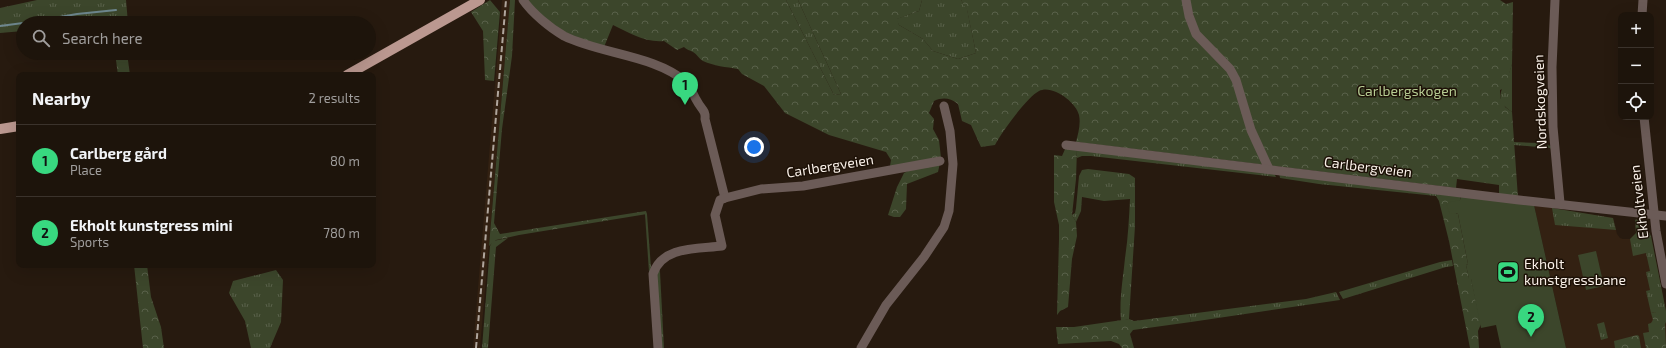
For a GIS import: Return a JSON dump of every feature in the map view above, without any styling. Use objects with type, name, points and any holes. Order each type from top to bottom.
[{"type":"main road","points":[[376,59],[480,0]]},
{"type":"main road","points":[[352,72],[374,60]]},
{"type":"main road","points":[[0,129],[16,126]]},
{"type":"street","points":[[523,0],[527,6],[545,22],[563,35],[636,58],[670,72],[686,83],[705,113],[705,119],[724,198],[720,200],[715,215],[722,246],[673,253],[664,258],[655,267],[653,274],[658,348]]},
{"type":"street","points":[[1186,0],[1189,16],[1196,34],[1230,69],[1236,80],[1251,130],[1269,169]]},
{"type":"street","name":"Nordskogveien","points":[[1554,0],[1552,67],[1553,127],[1560,203]]},
{"type":"street","points":[[1642,12],[1643,0]]},
{"type":"street","points":[[862,348],[886,305],[924,257],[944,227],[949,211],[953,164],[950,131],[944,106]]},
{"type":"street","name":"Ekholtveien","points":[[1644,120],[1656,231],[1666,284]]},
{"type":"street","name":"Carlbergveien","points":[[1066,145],[1511,199],[1560,203],[1666,216]]},
{"type":"street","name":"Carlbergveien","points":[[724,198],[761,190],[803,186],[940,161]]},
{"type":"shaded area","points":[[502,0],[510,0],[509,13],[480,348],[473,348]]},
{"type":"shaded area","points":[[1534,205],[1613,218],[1617,234],[1623,239],[1630,239],[1636,233],[1635,220],[1641,221],[1646,226],[1651,236],[1666,311],[1666,348],[1566,348]]},
{"type":"green space","points":[[37,0],[126,0],[127,16],[16,16],[16,32],[0,33],[0,8]]},
{"type":"green space","points":[[490,0],[500,12],[494,81],[485,80],[483,31],[471,12]]},
{"type":"green space","points":[[510,0],[515,0],[512,56],[502,129],[494,223],[500,234],[646,211],[647,214],[519,235],[496,240],[489,246]]},
{"type":"green space","name":"Carlbergskogen","points":[[526,0],[786,0],[834,95],[841,94],[798,0],[922,0],[919,11],[897,19],[899,25],[923,39],[933,51],[958,59],[976,53],[967,10],[961,0],[1500,0],[1506,4],[1513,2],[1512,64],[1505,88],[1500,90],[1500,98],[1504,102],[1505,107],[1512,112],[1518,198],[1499,194],[1499,185],[1457,179],[1456,188],[1076,142],[1080,122],[1077,110],[1068,100],[1057,92],[1044,89],[1034,95],[1021,108],[1008,124],[995,145],[981,147],[971,125],[962,121],[958,104],[952,100],[946,99],[934,101],[929,113],[934,119],[933,129],[939,140],[941,158],[938,172],[907,184],[906,209],[900,217],[894,217],[888,215],[897,187],[904,173],[912,169],[890,166],[891,160],[886,152],[829,135],[785,113],[764,86],[742,74],[738,69],[707,63],[684,47],[677,50],[664,41],[644,39],[613,25],[604,47],[567,35],[549,23]]},
{"type":"green space","points":[[786,0],[798,0],[841,94],[834,95]]},
{"type":"green space","points":[[922,0],[961,0],[967,9],[976,53],[958,59],[933,51],[923,39],[899,25],[896,19],[919,11]]},
{"type":"green space","points":[[116,60],[128,60],[130,72],[118,72]]},
{"type":"green space","points":[[1512,64],[1512,112],[1503,104],[1500,98]]},
{"type":"green space","points":[[1538,139],[1544,140],[1542,144],[1551,146],[1552,150],[1550,148],[1514,145],[1514,142],[1538,143]]},
{"type":"green space","points":[[1066,147],[1077,149],[1076,179],[1072,215],[1076,222],[1077,236],[1072,259],[1068,307],[1060,311],[1057,315],[1059,225],[1054,202],[1054,155],[1062,156]]},
{"type":"green space","points":[[1077,149],[1274,173],[1276,177],[1091,156],[1082,156],[1077,158]]},
{"type":"green space","points":[[1088,169],[1129,174],[1135,178],[1135,226],[1129,319],[1121,321],[1121,297],[1128,236],[1130,199],[1104,201],[1082,197],[1081,211],[1076,222],[1072,215],[1075,213],[1076,208],[1079,176],[1082,170]]},
{"type":"green space","points":[[1279,173],[1438,192],[1436,196],[1319,184],[1280,178]]},
{"type":"green space","points":[[1438,192],[1461,194],[1460,200],[1449,210],[1458,214],[1468,264],[1466,265],[1469,278],[1471,278],[1481,324],[1478,331],[1479,348],[1470,348],[1449,241],[1439,201],[1436,196]]},
{"type":"green space","name":"Ekholt kunstgressbane","points":[[1461,196],[1534,205],[1566,348],[1501,348],[1496,325],[1481,328],[1471,279],[1469,279],[1466,265],[1468,264],[1458,214],[1450,214],[1446,203],[1460,200]]},
{"type":"green space","points":[[1552,208],[1613,218],[1616,230],[1555,225]]},
{"type":"green space","points":[[645,214],[647,214],[651,268],[651,301]]},
{"type":"green space","points":[[1636,219],[1646,226],[1651,236],[1666,311],[1666,324],[1655,312],[1651,313],[1646,291],[1650,290],[1646,272],[1650,271],[1646,253],[1633,256],[1630,239],[1636,233]]},
{"type":"green space","points":[[508,238],[496,247],[488,348],[482,348],[490,246],[493,241]]},
{"type":"green space","points":[[1596,251],[1604,286],[1586,290],[1578,255]]},
{"type":"green space","points":[[1452,260],[1453,266],[1343,299],[1339,292],[1440,262]]},
{"type":"green space","points":[[134,268],[147,268],[151,297],[161,327],[164,348],[143,348]]},
{"type":"green space","points":[[659,269],[664,348],[660,348],[655,275]]},
{"type":"green space","points":[[276,270],[283,280],[281,322],[270,348],[251,348],[245,321],[229,293],[233,281]]},
{"type":"green space","points":[[1336,292],[1340,300],[1191,322],[1189,314],[1306,299]]},
{"type":"green space","points":[[1655,312],[1662,316],[1665,322],[1666,348],[1646,348],[1643,333],[1649,332],[1648,324],[1653,320],[1651,313]]},
{"type":"green space","points":[[1189,314],[1191,322],[1133,330],[1130,334],[1134,348],[1122,348],[1119,344],[1111,341],[1058,344],[1056,327],[1074,327],[1129,319],[1134,321]]},
{"type":"green space","points":[[1604,322],[1608,338],[1601,340],[1597,324]]},
{"type":"green space","points":[[1637,335],[1639,336],[1641,348],[1615,348],[1614,341]]},
{"type":"waterway","points":[[65,16],[116,10]]},
{"type":"waterway","points":[[0,26],[16,24]]},
{"type":"railway","points":[[476,348],[506,0]]},
{"type":"place","name":"Carlberg gård","points":[[685,105]]},
{"type":"place","name":"Ekholt kunstgressbane","points":[[1508,272]]},
{"type":"place","name":"Ekholt kunstgress mini","points":[[1531,337]]}]
